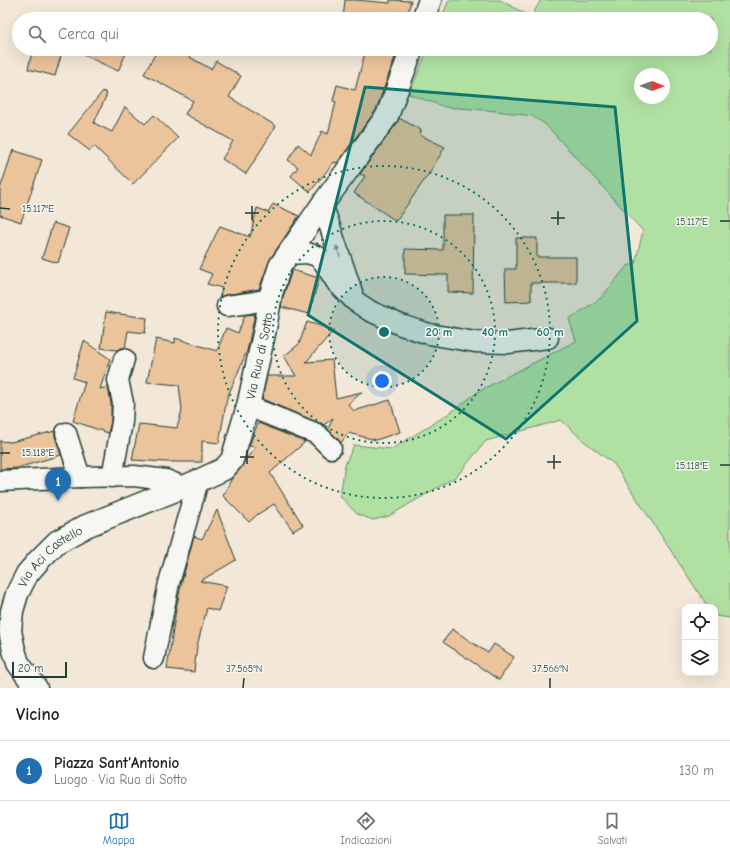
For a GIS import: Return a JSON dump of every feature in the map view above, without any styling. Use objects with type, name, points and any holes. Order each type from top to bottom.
[{"type":"street","points":[[425,12],[429,0]]},
{"type":"street","name":"Via Rua di Sotto","points":[[190,484],[224,469],[232,460],[248,406],[270,299],[280,266],[322,205],[387,116],[409,56]]},
{"type":"street","points":[[322,205],[355,301]]},
{"type":"street","points":[[288,254],[307,253],[316,256],[324,262],[338,284],[355,301],[370,311],[402,325],[429,334],[475,342],[508,343],[548,338]]},
{"type":"street","points":[[227,306],[270,299]]},
{"type":"street","points":[[112,477],[122,422],[123,402],[118,380],[124,359]]},
{"type":"street","points":[[248,406],[317,434],[331,448]]},
{"type":"street","points":[[66,433],[80,477]]},
{"type":"street","points":[[0,481],[134,476],[190,484],[154,658]]},
{"type":"street","name":"Via Aci Castello","points":[[36,688],[18,663],[10,630],[12,611],[17,594],[27,574],[40,558],[57,542],[86,526],[190,484]]},
{"type":"highlighted area","points":[[365,87],[615,107],[637,321],[506,439],[308,315]]},
{"type":"green space","points":[[449,0],[500,0],[522,12],[444,12]]},
{"type":"green space","points":[[541,0],[730,0],[730,618],[718,616],[718,604],[706,604],[614,464],[585,442],[561,420],[486,441],[457,476],[389,516],[373,520],[357,514],[340,496],[345,465],[354,445],[392,449],[450,413],[479,391],[576,341],[569,319],[601,298],[627,266],[635,264],[643,231],[546,125],[532,116],[497,111],[445,107],[409,94],[425,56],[718,56],[718,12],[534,12]]},
{"type":"building","points":[[345,0],[390,3],[390,0],[411,1],[408,12],[344,12]]},
{"type":"building","points":[[31,56],[61,56],[55,76],[28,69]]},
{"type":"building","points":[[86,56],[125,56],[118,71]]},
{"type":"building","points":[[154,56],[188,56],[211,69],[216,61],[241,76],[229,97],[276,126],[246,174],[222,159],[233,141],[185,114],[193,101],[144,74]]},
{"type":"building","points":[[364,56],[395,56],[376,110],[337,163],[334,162],[310,192],[291,176],[298,167],[288,160],[298,144],[311,155],[322,131],[328,134],[336,102],[333,101],[337,85],[355,90]]},
{"type":"building","points":[[103,91],[107,94],[94,123],[112,132],[125,107],[145,124],[154,115],[178,138],[133,184],[94,146],[90,151],[68,134]]},
{"type":"building","points":[[399,118],[421,130],[420,135],[445,147],[430,172],[396,221],[354,193],[365,176],[360,174],[397,123]]},
{"type":"building","points":[[13,150],[42,160],[21,222],[0,215],[0,189]]},
{"type":"building","points":[[273,204],[299,216],[270,259],[259,289],[220,297],[222,288],[207,284],[212,274],[199,269],[220,226],[250,237],[257,208],[268,212]]},
{"type":"building","points":[[443,215],[474,215],[473,293],[448,292],[448,275],[405,274],[405,249],[443,250]]},
{"type":"building","points":[[53,223],[69,228],[58,263],[42,258]]},
{"type":"building","points":[[516,238],[537,238],[537,257],[576,257],[576,283],[531,283],[531,301],[506,302],[505,269],[516,269]]},
{"type":"building","points":[[292,270],[319,278],[309,314],[281,307]]},
{"type":"building","points":[[106,312],[147,318],[145,333],[128,331],[125,348],[117,350],[101,348]]},
{"type":"building","points":[[255,314],[247,351],[227,398],[219,443],[202,441],[202,462],[132,460],[139,424],[177,428],[182,410],[179,385],[147,382],[156,339],[175,343],[175,338],[217,351],[226,328],[238,333],[245,315]]},
{"type":"building","points":[[307,322],[334,330],[306,362],[332,360],[336,398],[362,392],[348,404],[354,411],[390,400],[400,432],[376,440],[348,433],[341,443],[328,429],[333,418],[324,425],[262,399],[267,376],[296,376],[284,356],[299,344]]},
{"type":"building","points":[[84,341],[110,359],[100,389],[108,387],[111,404],[111,421],[108,433],[73,421],[85,382],[73,378]]},
{"type":"building","points":[[258,423],[305,442],[270,473],[303,525],[293,531],[274,504],[258,514],[249,522],[223,496],[232,478],[256,447],[249,446]]},
{"type":"building","points":[[55,431],[55,436],[61,455],[17,468],[0,469],[0,441],[11,442]]},
{"type":"building","points":[[217,510],[236,560],[200,581],[227,586],[218,611],[207,608],[197,646],[194,672],[167,669],[176,609],[194,536],[202,539]]},
{"type":"building","points":[[452,629],[488,653],[494,644],[514,657],[499,680],[443,642]]},
{"type":"place","name":"Piazza Sant'Antonio","points":[[58,501]]}]
